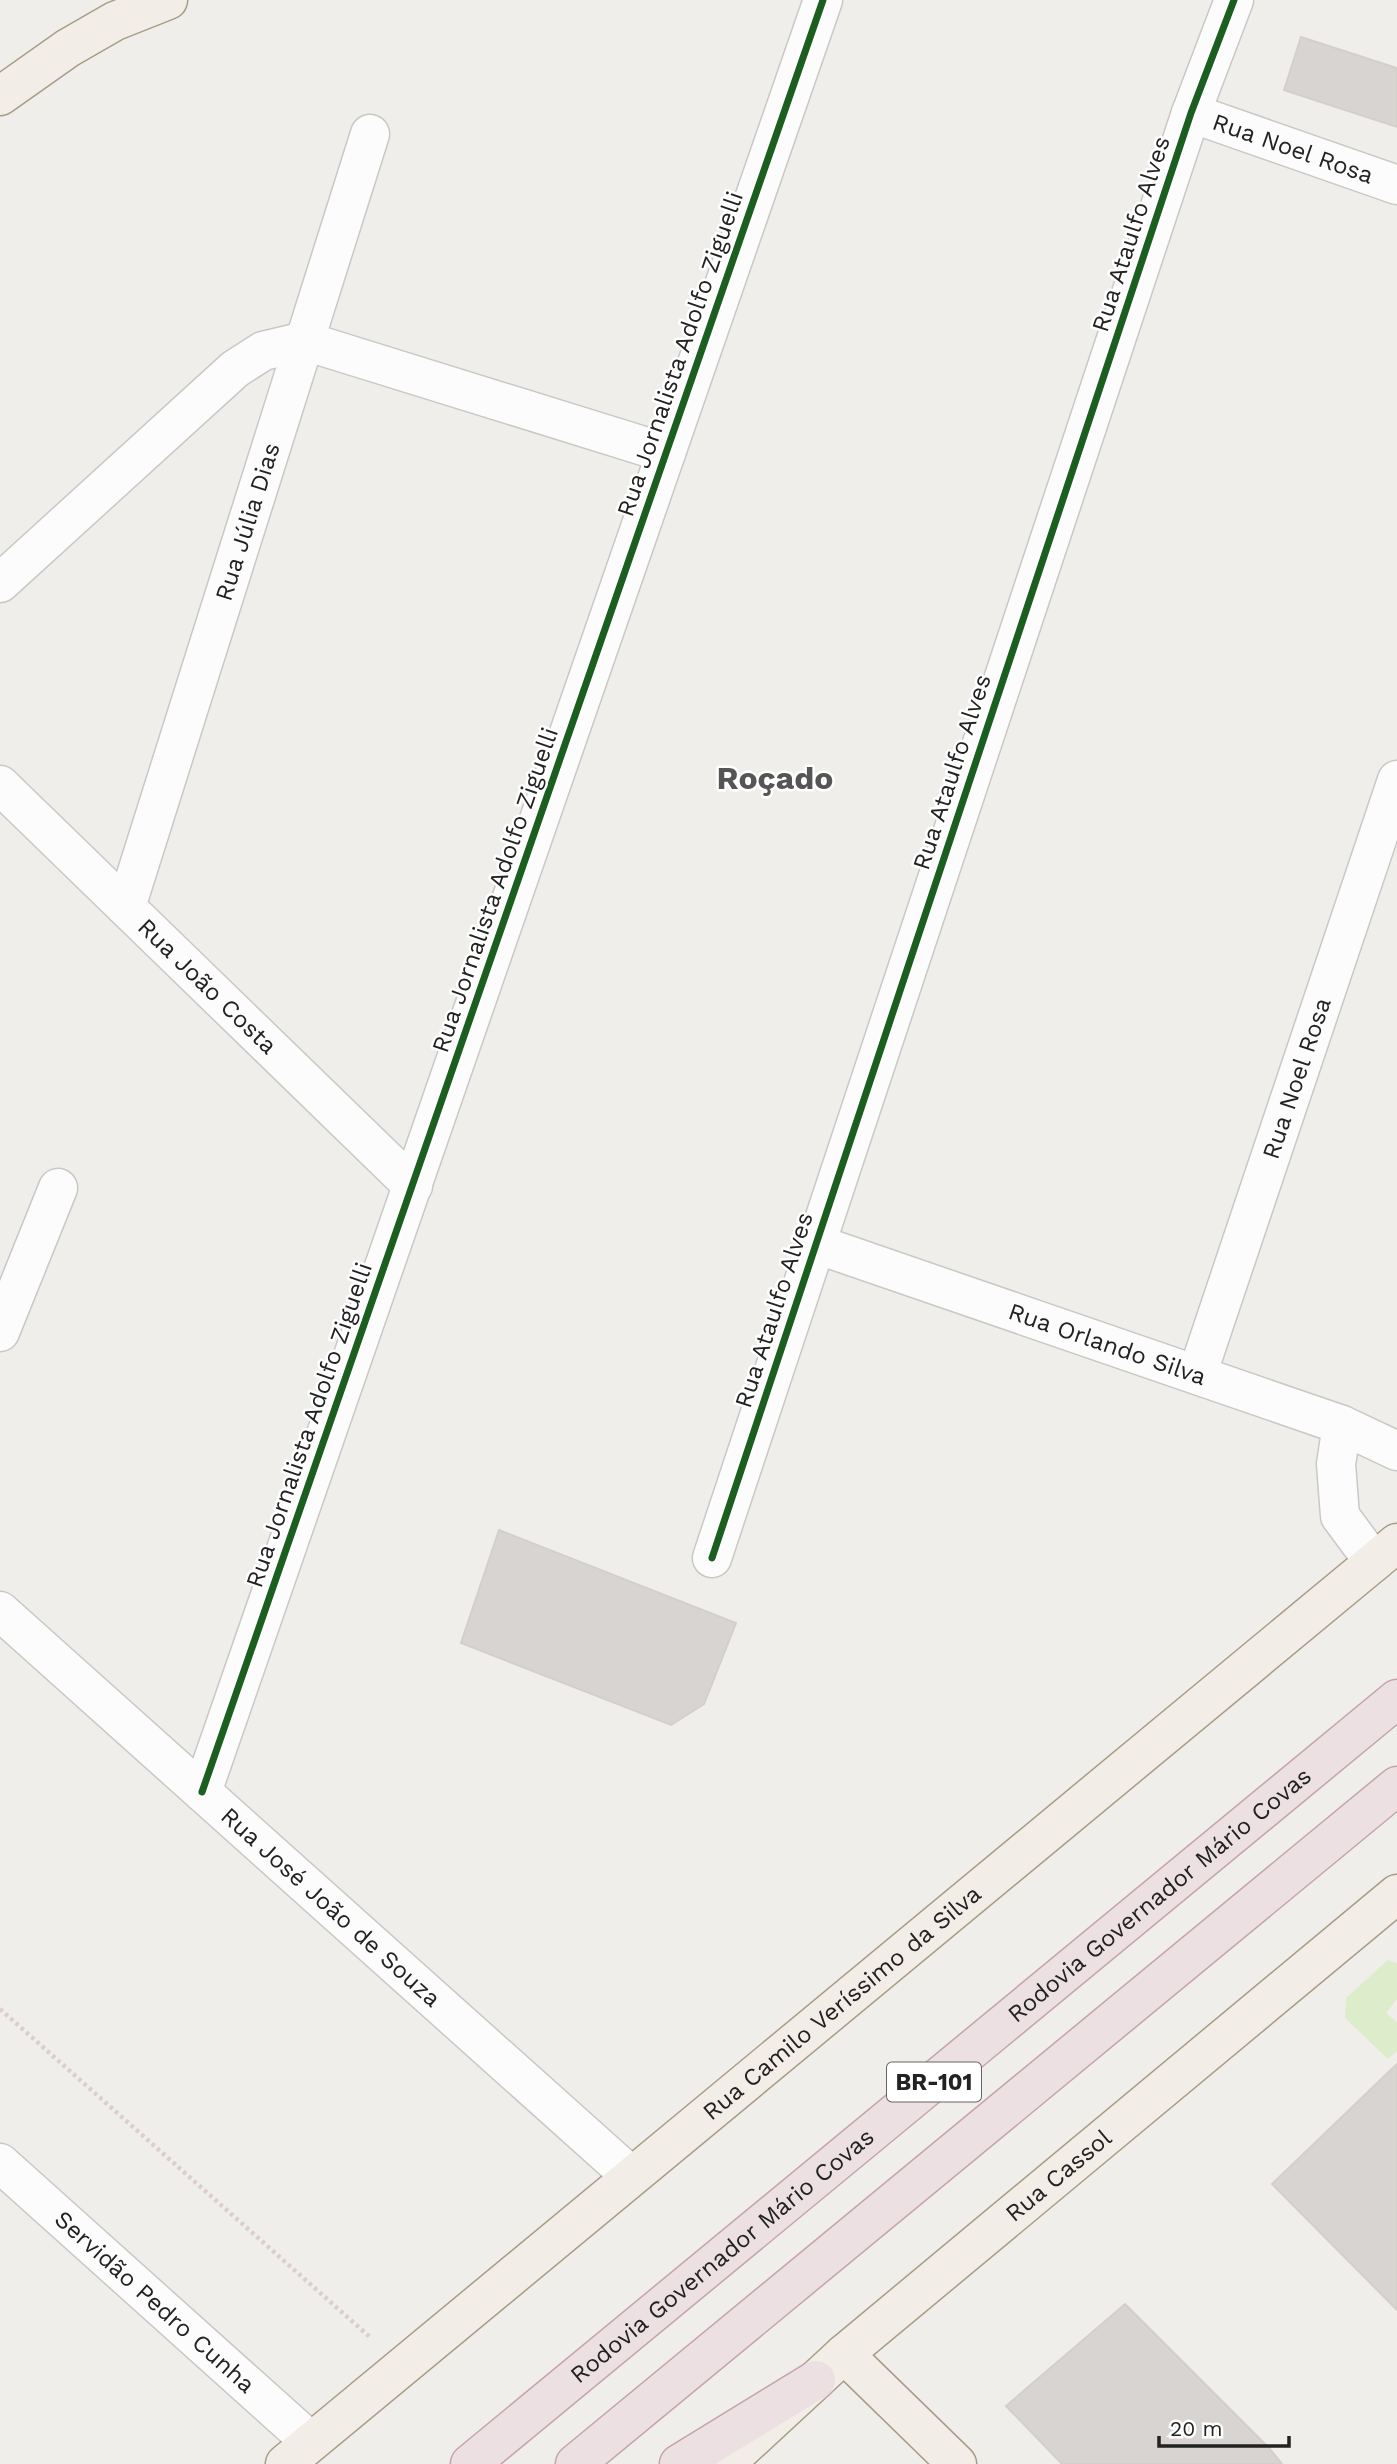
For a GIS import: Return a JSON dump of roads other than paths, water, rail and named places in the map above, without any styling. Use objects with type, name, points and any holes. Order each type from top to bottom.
[{"type":"highway","name":"Rodovia Governador Mário Covas","points":[[470,2464],[1397,1699]]},
{"type":"highway","name":"BR-101","points":[[575,2464],[1397,1786]]},
{"type":"highway","points":[[679,2464],[816,2380]]},
{"type":"main road","points":[[0,96],[68,48],[115,21],[168,0]]},
{"type":"main road","name":"Rua Camilo Veríssimo da Silva","points":[[298,2453],[1386,1553]]},
{"type":"main road","name":"Rua Cassol","points":[[725,2464],[844,2354],[1393,1904]]},
{"type":"main road","points":[[844,2354],[957,2464]]},
{"type":"street","name":"Rua Jornalista Adolfo Ziguelli","points":[[202,1792],[823,0]]},
{"type":"street","name":"Rua Ataulfo Alves","points":[[712,1558],[1191,113],[1234,0]]},
{"type":"street","name":"Rua Noel Rosa","points":[[1191,113],[1397,185]]},
{"type":"street","name":"Rua Júlia Dias","points":[[126,907],[370,134]]},
{"type":"street","points":[[0,583],[235,369],[263,351],[304,341],[666,453]]},
{"type":"street","name":"Rua Noel Rosa","points":[[1196,1375],[1397,780]]},
{"type":"street","name":"Rua João Costa","points":[[0,785],[413,1186]]},
{"type":"street","points":[[0,1332],[58,1188]]},
{"type":"street","name":"Rua Orlando Silva","points":[[816,1244],[1342,1425],[1397,1451]]},
{"type":"street","points":[[1342,1425],[1336,1464],[1340,1516],[1386,1553]]},
{"type":"street","name":"Rua José João de Souza","points":[[0,1611],[631,2176]]},
{"type":"street","name":"Servidão Pedro Cunha","points":[[0,2163],[298,2453]]},
{"type":"district","name":"Roçado","points":[[775,778]]}]
